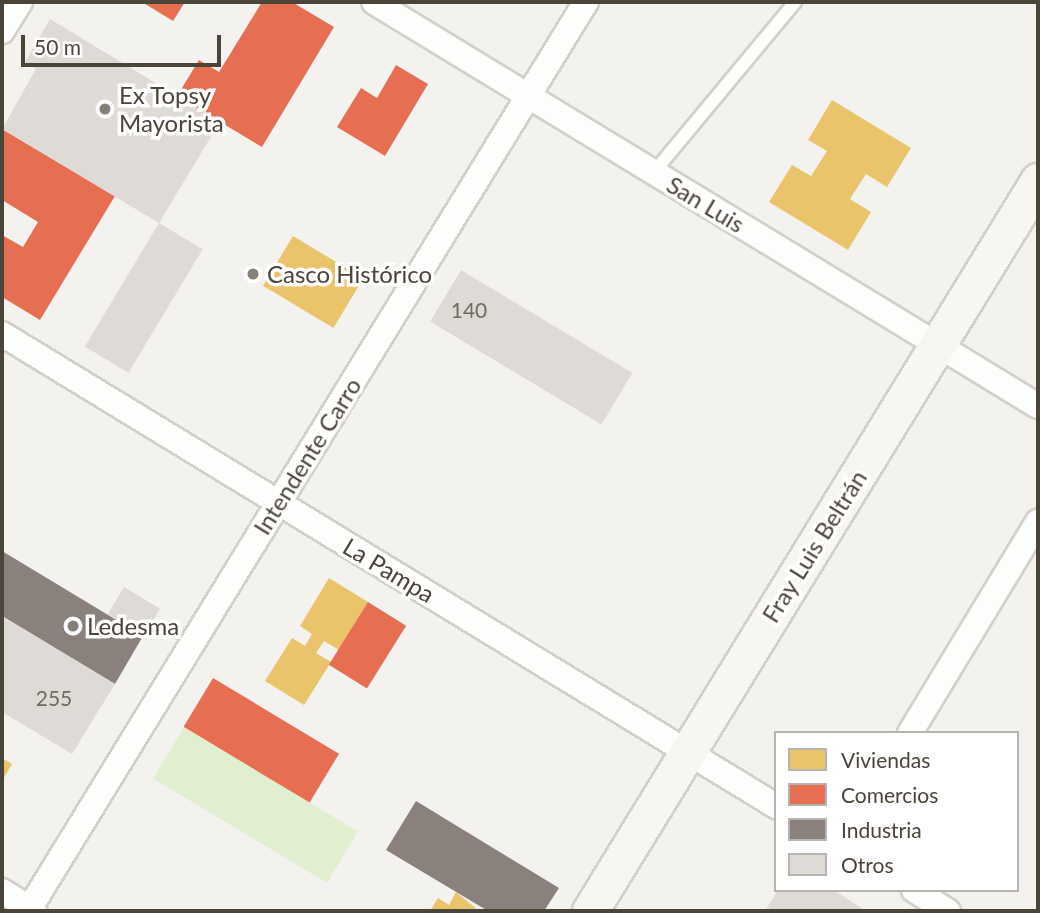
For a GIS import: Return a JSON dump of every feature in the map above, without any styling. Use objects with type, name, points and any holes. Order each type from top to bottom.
[{"type":"street","points":[[2,32],[20,2]]},
{"type":"street","name":"San Luis","points":[[374,2],[1038,406]]},
{"type":"street","name":"Intendente Carro","points":[[31,910],[586,2]]},
{"type":"street","name":"Fray Luis Beltrán","points":[[590,911],[1038,181]]},
{"type":"street","name":"La Pampa","points":[[2,334],[774,805]]},
{"type":"street","points":[[911,731],[1038,522]]},
{"type":"street","points":[[2,891],[31,910]]},
{"type":"street","points":[[917,892],[948,911]]},
{"type":"lane","points":[[654,172],[795,2]]},
{"type":"green space","points":[[184,727],[358,832],[327,883],[153,778]]},
{"type":"building: Viviendas","points":[[832,100],[911,148],[887,187],[866,174],[850,199],[871,212],[848,250],[769,202],[792,165],[811,176],[827,151],[808,140]]},
{"type":"building: Viviendas","points":[[293,236],[363,278],[333,328],[263,286]]},
{"type":"building: Viviendas","points":[[329,578],[368,602],[339,650],[324,641],[316,653],[331,662],[304,705],[265,681],[292,638],[305,646],[312,634],[300,626]]},
{"type":"building: Viviendas","points":[[2,758],[12,764],[2,781]]},
{"type":"building: Viviendas","points":[[456,892],[479,911],[430,911],[438,898],[449,905]]},
{"type":"building: Comercios","points":[[142,2],[185,2],[173,21]]},
{"type":"building: Comercios","points":[[262,2],[292,2],[334,27],[262,147],[177,96],[199,60],[219,72]]},
{"type":"building: Comercios","points":[[396,65],[428,84],[385,156],[337,127],[361,88],[377,98]]},
{"type":"building: Comercios","points":[[2,129],[115,196],[40,320],[2,297],[2,235],[23,247],[38,222],[2,200]]},
{"type":"building: Comercios","points":[[368,602],[406,626],[367,689],[329,665]]},
{"type":"building: Comercios","points":[[213,678],[339,754],[310,803],[184,727]]},
{"type":"building: Industria","name":"Ledesma","points":[[2,551],[143,636],[115,684],[2,616]]},
{"type":"building: Industria","points":[[416,801],[559,888],[544,911],[488,911],[386,850]]},
{"type":"building: Otros","name":"Ex Topsy Mayorista","points":[[50,19],[220,122],[159,223],[2,129],[36,69],[25,62]]},
{"type":"building: Otros","points":[[159,223],[203,249],[129,373],[85,346]]},
{"type":"building: Otros","points":[[461,270],[632,373],[602,424],[430,321]]},
{"type":"building: Otros","points":[[124,587],[160,609],[144,636],[108,614]]},
{"type":"building: Otros","points":[[2,616],[115,684],[72,754],[2,712]]},
{"type":"building: Otros","points":[[777,892],[836,892],[863,909],[765,911]]},
{"type":"place","name":"Ex Topsy Mayorista","points":[[105,109]]},
{"type":"place","name":"Casco Histórico","points":[[253,274]]},
{"type":"place","name":"Ledesma","points":[[73,626]]}]
